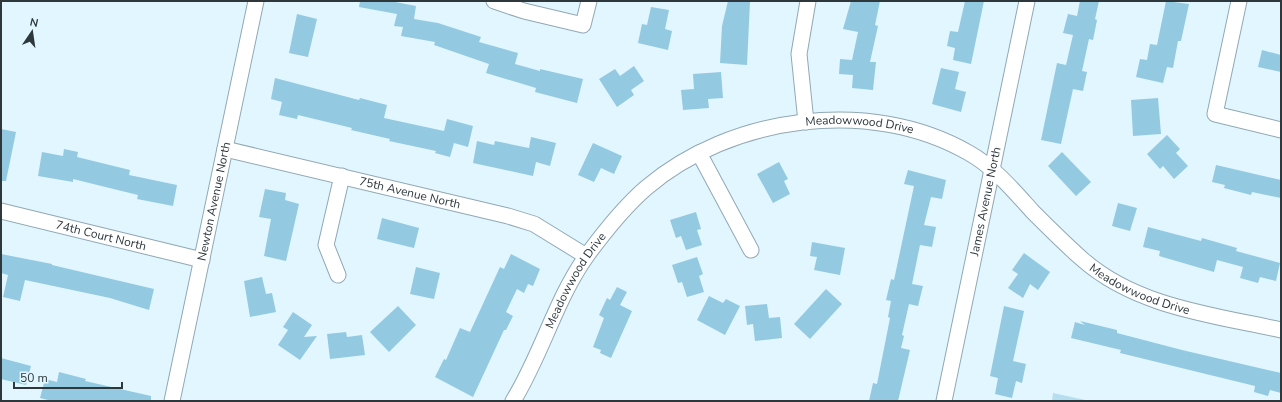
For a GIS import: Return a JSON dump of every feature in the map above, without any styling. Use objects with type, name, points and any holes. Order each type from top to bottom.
[{"type":"street","name":"Newton Avenue North","points":[[172,401],[256,1]]},
{"type":"street","points":[[494,1],[524,11],[584,25],[588,1]]},
{"type":"street","points":[[806,122],[799,54],[808,1]]},
{"type":"street","name":"James Avenue North","points":[[944,401],[1027,1]]},
{"type":"street","points":[[1239,1],[1216,114],[1281,130]]},
{"type":"street","name":"Meadowwood Drive","points":[[513,401],[523,384],[566,292],[586,256],[614,220],[646,188],[699,153],[720,142],[762,129],[806,122],[848,120],[908,129],[940,138],[971,153],[992,170],[1051,231],[1084,261],[1121,287],[1164,303],[1281,330]]},
{"type":"street","name":"75th Avenue North","points":[[225,149],[508,216],[534,224],[586,256]]},
{"type":"street","points":[[699,153],[751,250]]},
{"type":"street","points":[[338,275],[326,244],[342,176]]},
{"type":"street","name":"74th Court North","points":[[1,212],[202,260]]},
{"type":"shaded area","points":[[1053,393],[1090,401],[1052,401]]},
{"type":"building","points":[[360,1],[390,1],[416,6],[414,19],[438,23],[481,37],[479,42],[518,53],[515,64],[540,71],[540,69],[583,79],[577,103],[535,92],[536,88],[486,73],[489,64],[434,45],[435,42],[401,36],[403,27],[394,26],[397,14],[359,7]]},
{"type":"building","points":[[728,1],[750,1],[747,65],[720,63],[722,26]]},
{"type":"building","points":[[851,1],[880,1],[875,25],[878,26],[870,62],[876,62],[873,90],[852,88],[853,75],[839,74],[840,59],[852,60],[858,32],[843,29]]},
{"type":"building","points":[[965,1],[984,1],[971,64],[953,60],[955,48],[947,46],[950,31],[958,32]]},
{"type":"building","points":[[1080,1],[1099,1],[1095,19],[1097,20],[1093,40],[1089,39],[1082,71],[1087,72],[1083,91],[1073,89],[1061,144],[1041,140],[1057,63],[1066,65],[1073,35],[1063,33],[1068,14],[1077,16]]},
{"type":"building","points":[[1166,1],[1189,4],[1181,41],[1178,41],[1173,68],[1167,67],[1163,83],[1136,77],[1140,59],[1147,60],[1150,44],[1157,45]]},
{"type":"building","points":[[651,7],[669,10],[665,29],[672,31],[668,50],[638,43],[642,24],[647,25]]},
{"type":"building","points":[[297,14],[317,19],[308,57],[289,53]]},
{"type":"building","points":[[1262,50],[1281,55],[1281,72],[1258,67]]},
{"type":"building","points":[[634,66],[644,81],[631,90],[634,95],[617,107],[599,79],[615,69],[620,76]]},
{"type":"building","points":[[941,68],[959,72],[955,89],[966,92],[961,112],[932,104]]},
{"type":"building","points":[[721,72],[723,98],[708,99],[709,108],[683,110],[681,90],[694,89],[693,74]]},
{"type":"building","points":[[275,78],[359,100],[360,98],[387,105],[384,118],[444,131],[447,119],[473,126],[468,147],[454,143],[450,157],[435,153],[436,151],[389,141],[390,139],[351,130],[352,128],[298,115],[297,119],[279,115],[282,102],[271,99]]},
{"type":"building","points":[[1158,98],[1161,134],[1133,136],[1131,100]]},
{"type":"building","points":[[1,129],[16,132],[6,181],[1,181]]},
{"type":"building","points":[[1167,135],[1180,149],[1176,153],[1188,166],[1174,179],[1163,166],[1160,169],[1147,154]]},
{"type":"building","points":[[531,137],[556,143],[550,166],[536,162],[533,176],[473,163],[477,141],[494,145],[495,141],[529,148]]},
{"type":"building","points":[[593,143],[622,156],[614,174],[601,168],[594,182],[578,175]]},
{"type":"building","points":[[64,149],[78,152],[77,157],[130,170],[129,175],[177,185],[173,206],[137,199],[138,195],[73,179],[73,182],[38,176],[42,152],[63,156]]},
{"type":"building","points":[[1062,152],[1091,182],[1076,196],[1048,166]]},
{"type":"building","points":[[779,162],[788,179],[784,181],[790,194],[773,203],[757,174]]},
{"type":"building","points":[[1216,165],[1281,180],[1281,198],[1252,192],[1251,195],[1224,188],[1225,185],[1212,182]]},
{"type":"building","points":[[908,170],[946,180],[942,199],[931,197],[924,225],[936,227],[932,247],[920,245],[912,284],[923,286],[918,306],[909,304],[902,335],[904,336],[901,348],[910,350],[898,401],[869,401],[873,383],[877,384],[890,318],[888,317],[891,301],[886,300],[891,279],[894,280],[914,186],[904,184]]},
{"type":"building","points":[[265,189],[286,193],[285,200],[299,204],[286,261],[264,256],[271,219],[259,217]]},
{"type":"building","points":[[1118,203],[1137,208],[1130,231],[1112,226]]},
{"type":"building","points":[[696,212],[701,229],[697,230],[702,245],[686,250],[681,236],[676,238],[670,220]]},
{"type":"building","points":[[382,218],[419,228],[414,248],[377,239]]},
{"type":"building","points":[[1148,227],[1201,241],[1202,238],[1237,248],[1236,251],[1280,263],[1276,281],[1260,277],[1258,283],[1240,278],[1243,267],[1217,260],[1214,272],[1159,256],[1160,251],[1143,247]]},
{"type":"building","points":[[812,242],[845,248],[840,275],[814,270],[817,257],[810,256]]},
{"type":"building","points":[[1024,253],[1050,272],[1038,290],[1030,284],[1023,298],[1008,288],[1018,274],[1012,270]]},
{"type":"building","points":[[1,254],[52,264],[154,289],[149,310],[110,298],[25,280],[20,301],[3,297],[8,275],[1,273]]},
{"type":"building","points":[[511,254],[540,269],[533,286],[528,284],[524,293],[517,289],[506,312],[513,316],[506,330],[504,330],[473,397],[435,377],[444,359],[446,360],[460,328],[470,332],[500,267],[504,269]]},
{"type":"building","points":[[697,257],[703,274],[699,276],[704,292],[687,297],[682,282],[678,283],[672,265]]},
{"type":"building","points":[[416,267],[440,273],[434,299],[410,294]]},
{"type":"building","points":[[262,277],[266,294],[272,293],[276,312],[250,317],[244,281]]},
{"type":"building","points":[[617,287],[627,292],[620,305],[632,311],[611,358],[600,353],[601,350],[593,347],[604,318],[599,315],[607,298],[610,300]]},
{"type":"building","points":[[826,289],[842,304],[810,339],[794,324]]},
{"type":"building","points":[[709,296],[723,303],[726,299],[740,306],[725,335],[697,320]]},
{"type":"building","points":[[767,304],[769,318],[780,317],[782,338],[755,341],[753,324],[747,325],[745,306]]},
{"type":"building","points":[[398,306],[416,325],[389,352],[370,332]]},
{"type":"building","points":[[1004,306],[1024,311],[1013,361],[1026,364],[1022,383],[1016,381],[1012,398],[995,394],[998,378],[990,376]]},
{"type":"building","points":[[293,312],[312,325],[304,337],[317,336],[300,360],[278,345],[288,330],[283,327]]},
{"type":"building","points":[[1080,321],[1117,330],[1117,333],[1182,350],[1281,373],[1281,393],[1270,390],[1268,396],[1254,392],[1255,386],[1120,353],[1121,350],[1071,338],[1075,322],[1085,325]]},
{"type":"building","points":[[346,332],[347,337],[362,335],[365,355],[330,359],[327,334]]},
{"type":"building","points":[[1,358],[31,366],[26,385],[1,379]]},
{"type":"building","points":[[59,372],[86,379],[85,381],[151,396],[151,401],[52,401],[40,398],[45,379],[57,382]]}]
